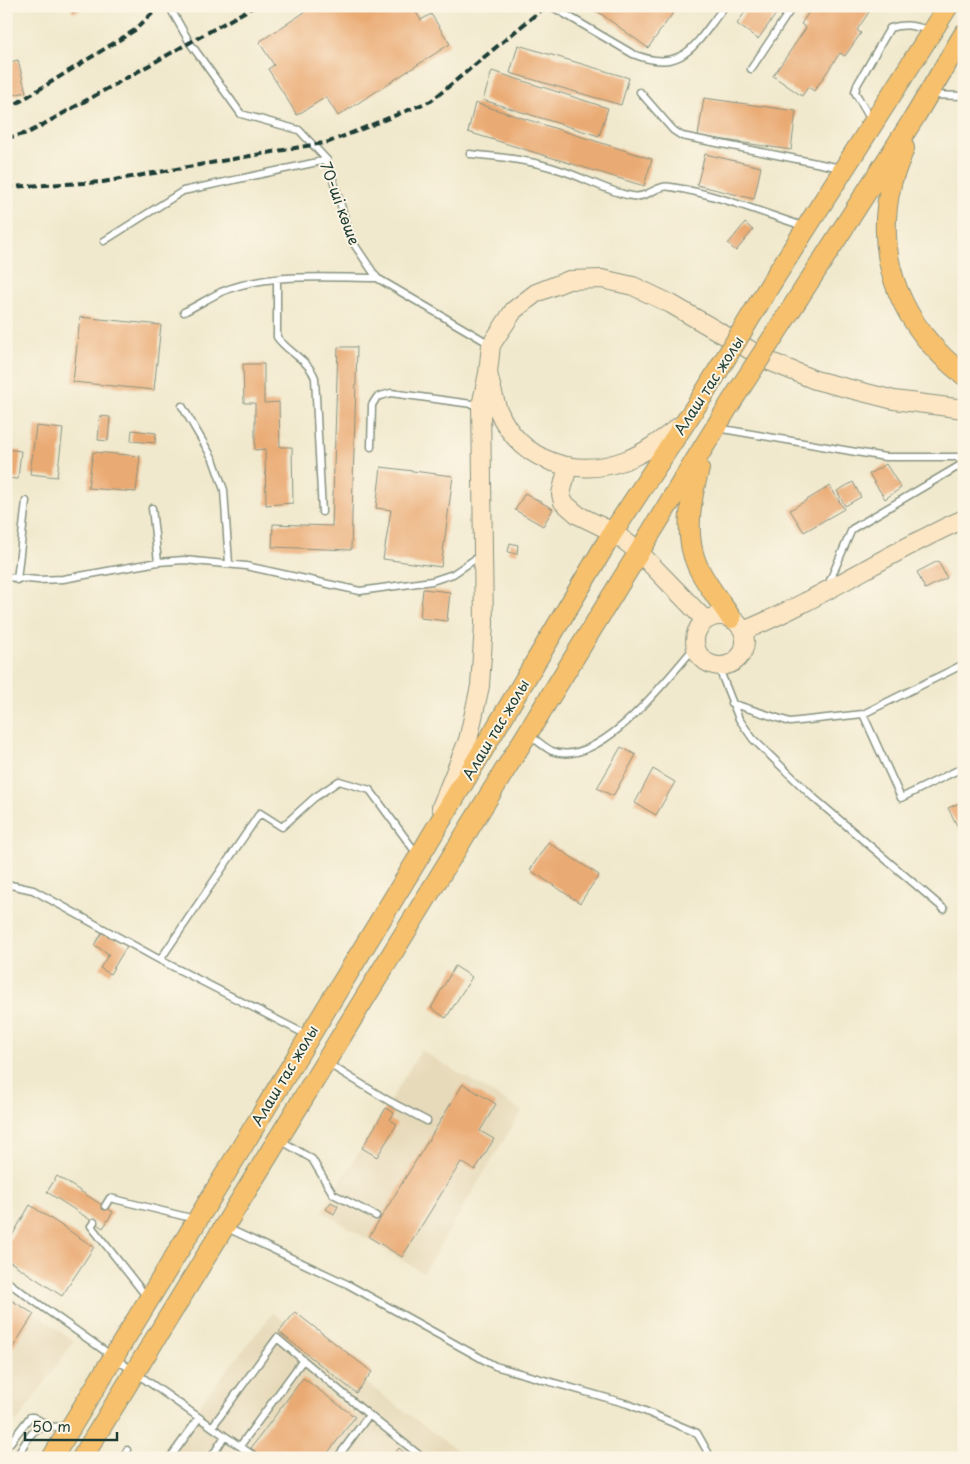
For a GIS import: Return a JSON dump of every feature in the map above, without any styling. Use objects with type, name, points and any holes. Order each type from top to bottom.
[{"type":"main road","name":"Алаш тас жолы","points":[[52,1458],[112,1356],[422,852],[613,532],[702,397],[948,6]]},
{"type":"main road","name":"Алаш тас жолы","points":[[82,1458],[324,1061],[730,404],[914,118],[964,34]]},
{"type":"main road","points":[[914,118],[891,185],[886,232],[892,275],[904,309],[926,341],[964,375]]},
{"type":"main road","points":[[422,852],[468,740],[480,686],[484,624],[481,406],[488,373],[491,345],[514,310],[536,294],[569,280],[602,279],[633,286],[769,361],[815,380],[894,400],[964,409]]},
{"type":"main road","points":[[488,373],[498,411],[517,440],[537,457],[568,466],[596,468],[626,460],[650,448],[683,424]]},
{"type":"main road","points":[[711,435],[692,494],[690,531],[697,565],[737,624],[744,648],[734,662],[718,666],[704,660],[695,646],[696,632],[705,620],[718,616],[737,624],[774,619],[874,563],[964,519]]},
{"type":"main road","points":[[568,466],[560,494],[563,502],[578,516],[613,532],[639,552],[705,620]]},
{"type":"lane","name":"70-ші көше","points":[[170,6],[190,43],[241,114],[299,130],[327,160],[352,241],[377,278],[491,345]]},
{"type":"lane","points":[[551,6],[633,54],[647,60],[672,61],[685,56],[725,6]]},
{"type":"lane","points":[[751,69],[793,6]]},
{"type":"lane","points":[[873,124],[855,92],[890,28],[910,24],[932,31]]},
{"type":"lane","points":[[640,92],[673,130],[682,136],[845,168]]},
{"type":"lane","points":[[927,95],[964,96]]},
{"type":"lane","points":[[470,154],[515,158],[559,169],[630,196],[644,197],[656,189],[669,186],[741,205],[807,228]]},
{"type":"lane","points":[[104,241],[183,190],[327,160]]},
{"type":"lane","points":[[184,312],[221,292],[242,285],[277,278],[377,278]]},
{"type":"lane","points":[[277,278],[277,337],[281,343],[312,370],[315,378],[322,512]]},
{"type":"lane","points":[[371,447],[372,405],[377,397],[391,393],[481,406]]},
{"type":"lane","points":[[182,406],[214,459],[224,490],[229,564]]},
{"type":"lane","points":[[711,435],[884,457],[964,457]]},
{"type":"lane","points":[[826,590],[852,529],[964,463]]},
{"type":"lane","points":[[18,580],[26,501]]},
{"type":"lane","points":[[152,508],[158,562]]},
{"type":"lane","points":[[6,577],[18,580],[63,578],[158,562],[184,560],[246,566],[360,591],[432,581],[452,574],[482,555]]},
{"type":"lane","points":[[527,734],[552,751],[568,754],[596,746],[623,728],[695,646]]},
{"type":"lane","points":[[732,703],[790,722],[863,714],[964,664]]},
{"type":"lane","points":[[718,666],[738,719],[753,739],[814,798],[944,909]]},
{"type":"lane","points":[[863,714],[901,798],[964,767]]},
{"type":"lane","points":[[160,960],[260,813],[282,827],[314,798],[340,781],[370,790],[422,852]]},
{"type":"lane","points":[[6,884],[33,890],[160,960],[308,1036]]},
{"type":"lane","points":[[324,1061],[389,1102],[427,1121]]},
{"type":"lane","points":[[277,1138],[312,1159],[333,1194],[376,1216]]},
{"type":"lane","points":[[105,1206],[110,1198],[196,1220]]},
{"type":"lane","points":[[94,1222],[92,1226],[148,1299]]},
{"type":"lane","points":[[223,1226],[347,1284],[495,1366],[628,1404],[697,1433],[711,1458]]},
{"type":"lane","points":[[6,1281],[255,1457]]},
{"type":"lane","points":[[212,1427],[276,1338],[423,1458]]},
{"type":"lane","points":[[240,1446],[303,1360]]},
{"type":"lane","points":[[337,1458],[368,1415]]},
{"type":"lane","points":[[6,1448],[30,1417],[48,1425]]},
{"type":"lane","points":[[170,1458],[199,1418]]},
{"type":"lane","points":[[16,1458],[28,1436],[40,1427],[48,1425],[70,1427]]},
{"type":"lane","points":[[211,1458],[225,1436]]},
{"type":"lane","points":[[124,1458],[127,1450]]},
{"type":"shaded area","points":[[421,1050],[522,1111],[423,1273],[322,1212]]},
{"type":"shaded area","points":[[6,1292],[74,1341],[17,1422],[6,1416]]},
{"type":"shaded area","points":[[273,1313],[467,1458],[156,1458]]},
{"type":"building","points":[[70,6],[88,6],[73,13]]},
{"type":"building","points":[[314,6],[412,6],[421,20],[431,14],[450,44],[338,116],[326,97],[297,115],[268,69],[274,65],[259,42]]},
{"type":"building","points":[[590,6],[678,6],[648,48]]},
{"type":"building","points":[[749,6],[782,6],[758,39],[737,24]]},
{"type":"building","points":[[813,6],[861,6],[869,12],[857,30],[861,33],[845,56],[840,53],[814,91],[808,87],[802,96],[773,76],[806,28],[801,24]]},
{"type":"building","points":[[518,45],[629,78],[621,105],[510,73]]},
{"type":"building","points":[[18,60],[26,92],[6,97],[6,63]]},
{"type":"building","points":[[492,71],[608,108],[599,136],[483,100]]},
{"type":"building","points":[[704,98],[796,111],[791,150],[698,136]]},
{"type":"building","points":[[475,103],[652,159],[644,186],[468,132]]},
{"type":"building","points":[[705,154],[761,167],[754,199],[697,185]]},
{"type":"building","points":[[745,223],[753,230],[736,251],[728,244]]},
{"type":"building","points":[[80,317],[161,325],[154,390],[73,382]]},
{"type":"building","points":[[338,347],[357,347],[351,550],[272,547],[273,524],[332,526]]},
{"type":"building","points":[[243,364],[264,364],[264,403],[279,402],[280,447],[292,447],[293,503],[266,505],[265,449],[255,450],[255,403],[244,403]]},
{"type":"building","points":[[100,416],[110,417],[108,441],[98,440]]},
{"type":"building","points":[[36,426],[63,429],[57,477],[30,474]]},
{"type":"building","points":[[132,430],[156,433],[155,443],[131,441]]},
{"type":"building","points":[[6,449],[21,451],[18,479],[6,478]]},
{"type":"building","points":[[93,452],[140,456],[136,492],[88,488]]},
{"type":"building","points":[[886,464],[901,488],[885,499],[869,474]]},
{"type":"building","points":[[381,467],[453,476],[441,567],[383,559],[391,510],[376,508]]},
{"type":"building","points":[[853,482],[861,497],[845,506],[837,491]]},
{"type":"building","points":[[830,486],[844,509],[804,532],[790,510]]},
{"type":"building","points":[[525,493],[553,509],[543,526],[515,510]]},
{"type":"building","points":[[510,543],[518,545],[517,554],[508,552]]},
{"type":"building","points":[[938,561],[947,578],[925,589],[917,572]]},
{"type":"building","points":[[423,589],[450,592],[447,621],[420,618]]},
{"type":"building","points":[[621,747],[636,755],[613,796],[597,788]]},
{"type":"building","points":[[653,769],[675,782],[656,815],[635,803]]},
{"type":"building","points":[[964,801],[964,839],[948,808]]},
{"type":"building","points":[[548,842],[599,875],[580,903],[530,870]]},
{"type":"building","points":[[103,931],[127,946],[110,974],[100,968],[109,954],[94,945]]},
{"type":"building","points":[[455,966],[472,977],[446,1018],[431,1008]]},
{"type":"building","points":[[463,1084],[496,1104],[480,1131],[494,1139],[475,1170],[461,1162],[402,1257],[369,1237]]},
{"type":"building","points":[[386,1108],[394,1113],[390,1120],[397,1124],[377,1157],[362,1148]]},
{"type":"building","points":[[57,1176],[113,1212],[103,1228],[47,1192]]},
{"type":"building","points":[[331,1202],[338,1206],[334,1214],[326,1209]]},
{"type":"building","points":[[30,1205],[94,1247],[62,1296],[6,1259],[6,1246]]},
{"type":"building","points":[[6,1297],[34,1314],[6,1358]]},
{"type":"building","points":[[295,1312],[372,1372],[356,1393],[279,1332]]},
{"type":"building","points":[[303,1378],[355,1417],[324,1458],[264,1458],[251,1448]]},
{"type":"building","points":[[399,1448],[411,1458],[391,1458]]},
{"type":"railway","points":[[6,110],[135,30],[160,6]]},
{"type":"railway","points":[[6,138],[28,133],[255,6]]},
{"type":"railway","points":[[6,187],[103,182],[329,142],[431,101],[546,6]]}]
